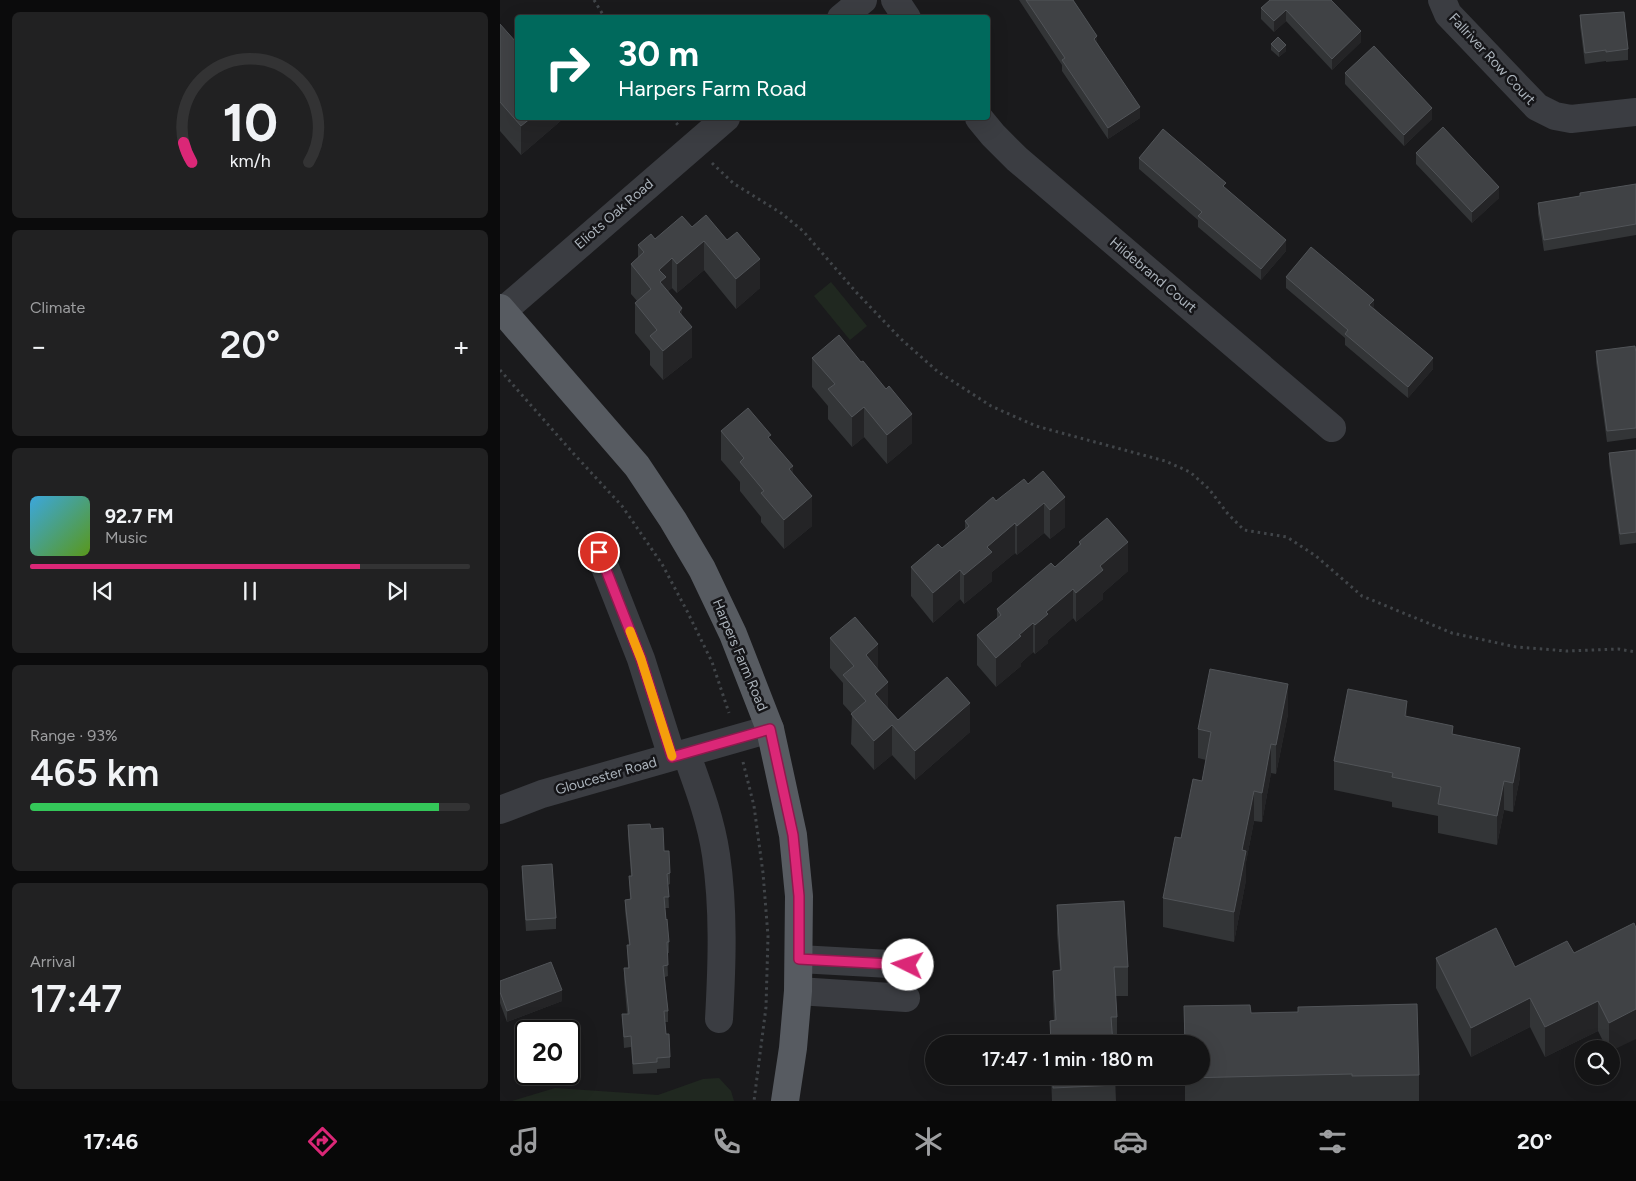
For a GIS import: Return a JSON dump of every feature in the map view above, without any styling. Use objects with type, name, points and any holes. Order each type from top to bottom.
[{"type":"main road","name":"Harpers Farm Road","points":[[501,309],[637,466],[673,520],[702,569],[733,634],[770,729],[793,835],[799,896],[798,991],[786,1101]]},
{"type":"street","points":[[844,15],[863,0]]},
{"type":"street","points":[[895,0],[905,15]]},
{"type":"street","name":"Fallriver Row Court","points":[[1442,0],[1448,14],[1537,107],[1555,116],[1571,119],[1636,112]]},
{"type":"street","name":"Eliots Oak Road","points":[[501,309],[724,120]]},
{"type":"street","name":"Hildebrand Court","points":[[981,120],[1017,159],[1332,428]]},
{"type":"street","points":[[599,552],[679,755],[705,806],[716,854],[720,906],[722,966],[719,1019]]},
{"type":"street","name":"Gloucester Road","points":[[500,810],[542,794],[770,729]]},
{"type":"street","points":[[799,959],[908,965]]},
{"type":"street","points":[[798,991],[906,998]]},
{"type":"path","points":[[594,0],[603,15]]},
{"type":"path","points":[[674,120],[694,146],[733,182],[781,213],[803,231],[856,292],[901,339],[938,371],[991,406],[1036,426],[1165,461],[1190,472],[1209,489],[1228,514],[1244,530],[1287,537],[1316,556],[1362,596],[1452,633],[1516,647],[1567,651],[1618,649],[1636,652]]},
{"type":"path","points":[[500,370],[622,506],[662,564],[688,611],[712,662],[737,738],[754,806],[763,874],[768,936],[766,1007],[754,1101]]},
{"type":"shaded area","points":[[831,282],[867,326],[850,340],[814,296]]},
{"type":"shaded area","points":[[719,1078],[731,1091],[734,1101],[512,1101],[555,1088],[658,1095],[703,1079]]},
{"type":"building","points":[[1026,0],[1073,0],[1097,36],[1094,39],[1140,107],[1108,128],[1062,60],[1065,58]]},
{"type":"building","points":[[1270,0],[1331,0],[1361,31],[1332,59],[1286,10],[1274,21],[1261,8]]},
{"type":"building","points":[[1624,12],[1628,49],[1585,53],[1580,15]]},
{"type":"building","points":[[500,24],[515,41],[515,119],[500,102]]},
{"type":"building","points":[[1278,37],[1286,45],[1279,52],[1271,44]]},
{"type":"building","points":[[1374,46],[1432,108],[1404,135],[1345,73]]},
{"type":"building","points":[[516,120],[528,120],[521,126]]},
{"type":"building","points":[[1443,127],[1499,187],[1472,212],[1416,153]]},
{"type":"building","points":[[1163,129],[1226,183],[1223,186],[1286,240],[1261,269],[1198,216],[1202,212],[1139,158]]},
{"type":"building","points":[[1636,184],[1636,224],[1544,240],[1538,203],[1580,196],[1580,193]]},
{"type":"building","points":[[706,215],[727,240],[737,232],[760,259],[736,279],[704,241],[677,264],[672,258],[659,270],[666,277],[660,282],[682,308],[679,312],[692,327],[663,351],[650,336],[657,330],[635,303],[651,289],[631,264],[644,252],[638,245],[651,234],[655,239],[682,216],[692,227]]},
{"type":"building","points":[[1311,247],[1374,300],[1369,305],[1433,358],[1408,387],[1345,334],[1348,330],[1286,277]]},
{"type":"building","points":[[839,335],[861,362],[863,361],[886,389],[889,386],[912,414],[887,435],[864,407],[852,417],[828,389],[835,384],[812,358]]},
{"type":"building","points":[[1635,346],[1636,428],[1607,431],[1596,351]]},
{"type":"building","points":[[748,408],[771,435],[768,437],[793,466],[789,469],[812,496],[784,520],[761,493],[764,491],[740,462],[744,458],[721,431]]},
{"type":"building","points":[[1636,450],[1636,532],[1620,534],[1609,453]]},
{"type":"building","points":[[1043,471],[1065,497],[1050,510],[1044,503],[1017,526],[1015,523],[987,547],[992,552],[964,575],[960,570],[933,593],[911,567],[938,544],[942,548],[969,526],[965,521],[993,497],[996,501],[1024,479],[1028,484]]},
{"type":"building","points":[[1107,518],[1128,542],[1100,566],[1103,570],[1076,593],[1073,589],[1046,612],[1048,614],[1035,625],[1033,623],[996,658],[977,635],[1001,615],[997,609],[1051,563],[1055,567],[1081,544],[1079,542]]},
{"type":"building","points":[[855,617],[878,644],[866,655],[888,682],[875,694],[898,720],[947,677],[970,703],[915,751],[892,725],[874,741],[851,714],[866,701],[843,675],[854,666],[830,638]]},
{"type":"building","points":[[1210,669],[1288,684],[1276,745],[1271,744],[1262,793],[1254,791],[1242,850],[1246,851],[1234,912],[1163,898],[1175,837],[1181,838],[1193,779],[1202,781],[1211,732],[1198,729]]},
{"type":"building","points":[[1348,689],[1407,701],[1405,716],[1453,726],[1452,734],[1520,748],[1513,783],[1504,781],[1497,816],[1438,804],[1441,787],[1392,777],[1393,773],[1334,761]]},
{"type":"building","points":[[650,824],[651,829],[663,828],[664,851],[669,851],[670,873],[667,874],[669,897],[664,897],[669,942],[667,942],[668,965],[663,966],[668,1011],[664,1011],[666,1034],[669,1034],[670,1057],[657,1058],[657,1062],[633,1064],[631,1036],[624,1037],[622,1014],[629,1014],[624,968],[629,968],[627,945],[630,945],[625,900],[631,899],[629,876],[632,876],[628,825]]},
{"type":"building","points":[[552,864],[556,918],[526,920],[522,866]]},
{"type":"building","points":[[1124,901],[1128,967],[1114,967],[1117,1017],[1111,1017],[1112,1035],[1051,1035],[1050,1021],[1056,1020],[1053,971],[1061,970],[1057,905]]},
{"type":"building","points":[[1634,923],[1636,928],[1636,1009],[1609,1023],[1598,1001],[1545,1027],[1530,998],[1471,1028],[1436,958],[1496,928],[1515,967],[1567,941],[1574,953]]},
{"type":"building","points":[[551,962],[562,990],[507,1011],[500,992],[500,981]]},
{"type":"building","points":[[1417,1004],[1419,1075],[1352,1076],[1352,1074],[1210,1077],[1210,1035],[1185,1035],[1184,1006],[1250,1005],[1251,1013],[1298,1012],[1298,1007]]},
{"type":"building","points":[[1053,1085],[1116,1085],[1053,1088]]},
{"type":"slow traffic","points":[[630,631],[641,659],[672,756]]},
{"type":"route","points":[[599,552],[641,659],[672,757],[770,729],[793,835],[799,896],[799,959],[908,965]]}]
